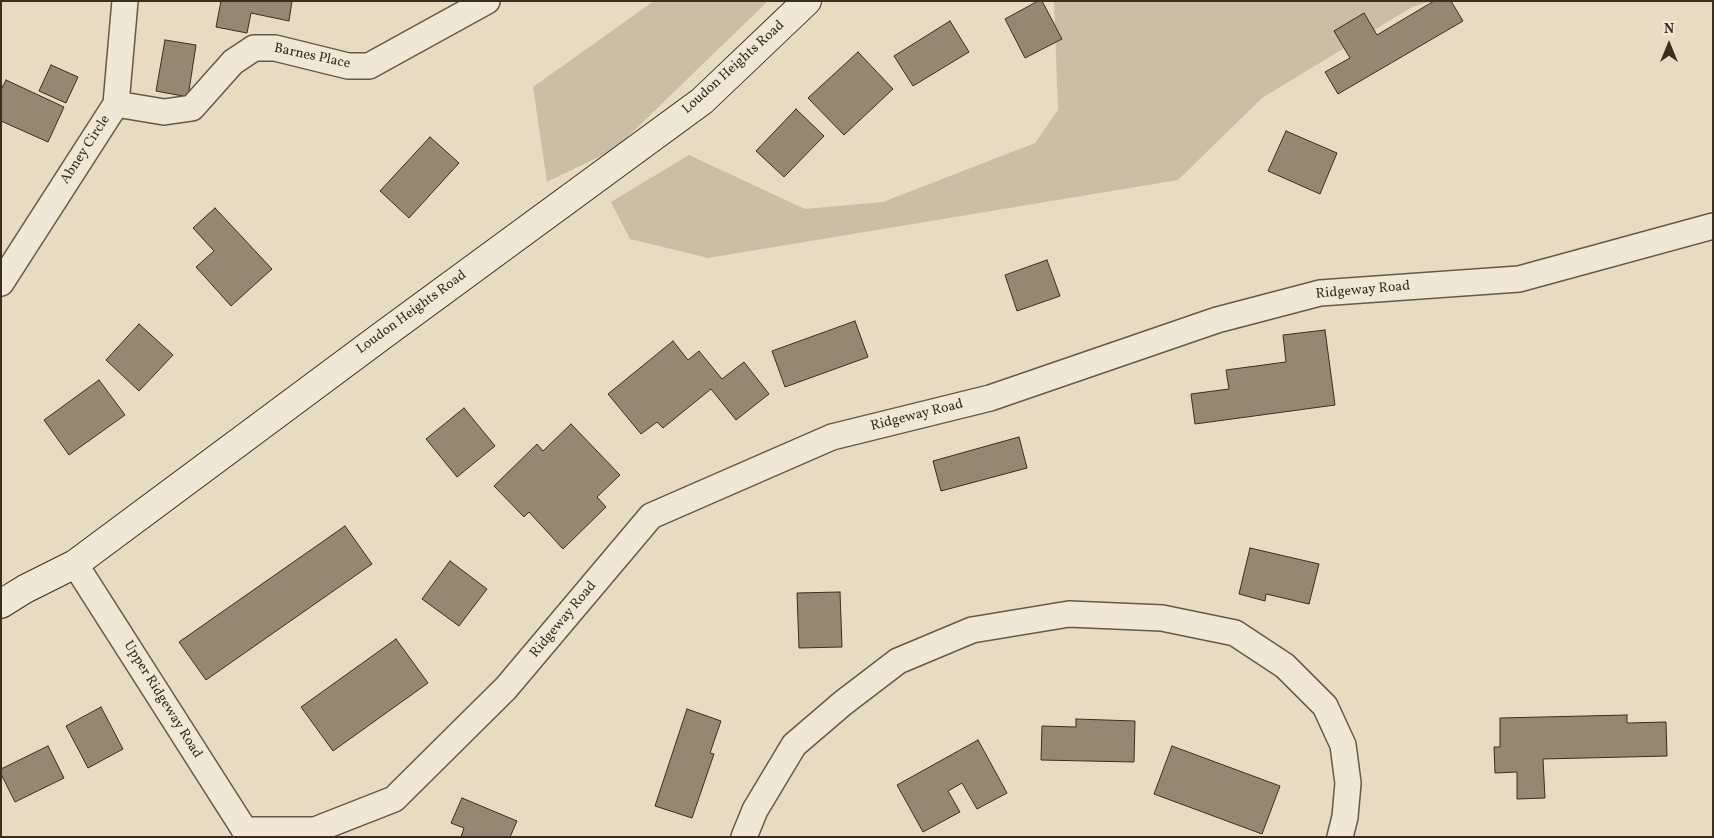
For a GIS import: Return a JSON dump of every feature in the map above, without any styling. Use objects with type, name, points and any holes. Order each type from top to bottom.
[{"type":"street","name":"Abney Circle","points":[[1,284],[116,104],[125,1]]},
{"type":"street","name":"Barnes Place","points":[[116,104],[164,112],[192,108],[233,62],[254,48],[276,48],[348,66],[369,66],[487,1]]},
{"type":"street","name":"Loudon Heights Road","points":[[1,604],[13,591],[75,564],[383,334],[702,100],[807,1]]},
{"type":"street","name":"Ridgeway Road","points":[[246,834],[315,830],[394,799],[506,688],[651,516],[832,437],[990,398],[1217,320],[1320,293],[1519,279],[1713,226]]},
{"type":"street","name":"Upper Ridgeway Road","points":[[75,564],[246,834]]},
{"type":"street","points":[[744,837],[755,810],[794,745],[843,703],[898,661],[972,630],[1069,614],[1162,618],[1235,633],[1285,666],[1325,706],[1343,744],[1348,783],[1345,817],[1340,837]]},
{"type":"shaded area","points":[[654,1],[768,1],[615,149],[547,182],[533,87]]},
{"type":"shaded area","points":[[1054,1],[1431,1],[1412,7],[1262,98],[1178,180],[708,258],[630,239],[611,202],[689,155],[805,209],[883,202],[1035,143],[1058,110]]},
{"type":"building","points":[[221,1],[292,1],[289,21],[251,13],[247,33],[216,27]]},
{"type":"building","points":[[1038,1],[1042,1],[1062,39],[1025,58],[1005,19]]},
{"type":"building","points":[[1434,1],[1451,1],[1463,21],[1338,94],[1325,72],[1350,58],[1334,31],[1364,13],[1377,35]]},
{"type":"building","points":[[950,21],[969,52],[913,86],[894,56]]},
{"type":"building","points":[[165,40],[196,45],[188,97],[156,91]]},
{"type":"building","points":[[858,52],[893,89],[844,135],[808,98]]},
{"type":"building","points":[[51,65],[78,77],[66,103],[39,91]]},
{"type":"building","points":[[6,80],[64,107],[48,142],[1,121],[1,90]]},
{"type":"building","points":[[796,109],[824,136],[784,177],[756,151]]},
{"type":"building","points":[[1286,131],[1337,153],[1320,194],[1268,171]]},
{"type":"building","points":[[430,137],[459,163],[409,218],[380,191]]},
{"type":"building","points":[[215,208],[272,269],[231,306],[196,267],[214,251],[193,228]]},
{"type":"building","points":[[1047,260],[1060,296],[1017,311],[1005,275]]},
{"type":"building","points":[[855,321],[868,357],[785,387],[772,351]]},
{"type":"building","points":[[139,324],[173,355],[139,391],[106,360]]},
{"type":"building","points":[[1325,330],[1335,405],[1195,424],[1191,394],[1229,389],[1226,370],[1286,362],[1283,335]]},
{"type":"building","points":[[673,341],[688,360],[699,351],[722,379],[744,362],[769,394],[736,420],[711,389],[663,428],[657,422],[641,434],[608,394]]},
{"type":"building","points":[[99,380],[125,415],[69,455],[44,420]]},
{"type":"building","points":[[464,408],[495,446],[457,477],[426,439]]},
{"type":"building","points":[[571,424],[620,475],[597,497],[606,507],[563,549],[529,512],[524,517],[494,486],[537,444],[543,451]]},
{"type":"building","points":[[1019,437],[1027,468],[941,491],[933,461]]},
{"type":"building","points":[[345,526],[372,564],[206,680],[179,642]]},
{"type":"building","points":[[1250,548],[1319,564],[1309,604],[1266,594],[1265,601],[1239,594]]},
{"type":"building","points":[[450,561],[487,589],[459,626],[422,599]]},
{"type":"building","points":[[840,592],[842,647],[799,648],[797,593]]},
{"type":"building","points":[[396,639],[428,683],[333,751],[301,707]]},
{"type":"building","points":[[101,707],[123,749],[88,768],[66,726]]},
{"type":"building","points":[[687,709],[721,721],[710,753],[714,754],[692,818],[655,806]]},
{"type":"building","points":[[1627,715],[1627,723],[1666,722],[1667,756],[1543,759],[1545,798],[1517,799],[1517,772],[1495,773],[1494,747],[1500,747],[1500,718]]},
{"type":"building","points":[[1076,719],[1135,721],[1134,762],[1041,760],[1042,726],[1076,727]]},
{"type":"building","points":[[978,740],[1007,793],[977,809],[962,783],[948,791],[960,812],[923,832],[897,785]]},
{"type":"building","points":[[48,746],[64,778],[15,802],[1,774],[1,769]]},
{"type":"building","points":[[1172,746],[1280,786],[1262,834],[1154,794]]},
{"type":"building","points":[[462,798],[517,821],[510,837],[461,837],[464,828],[451,823]]}]
